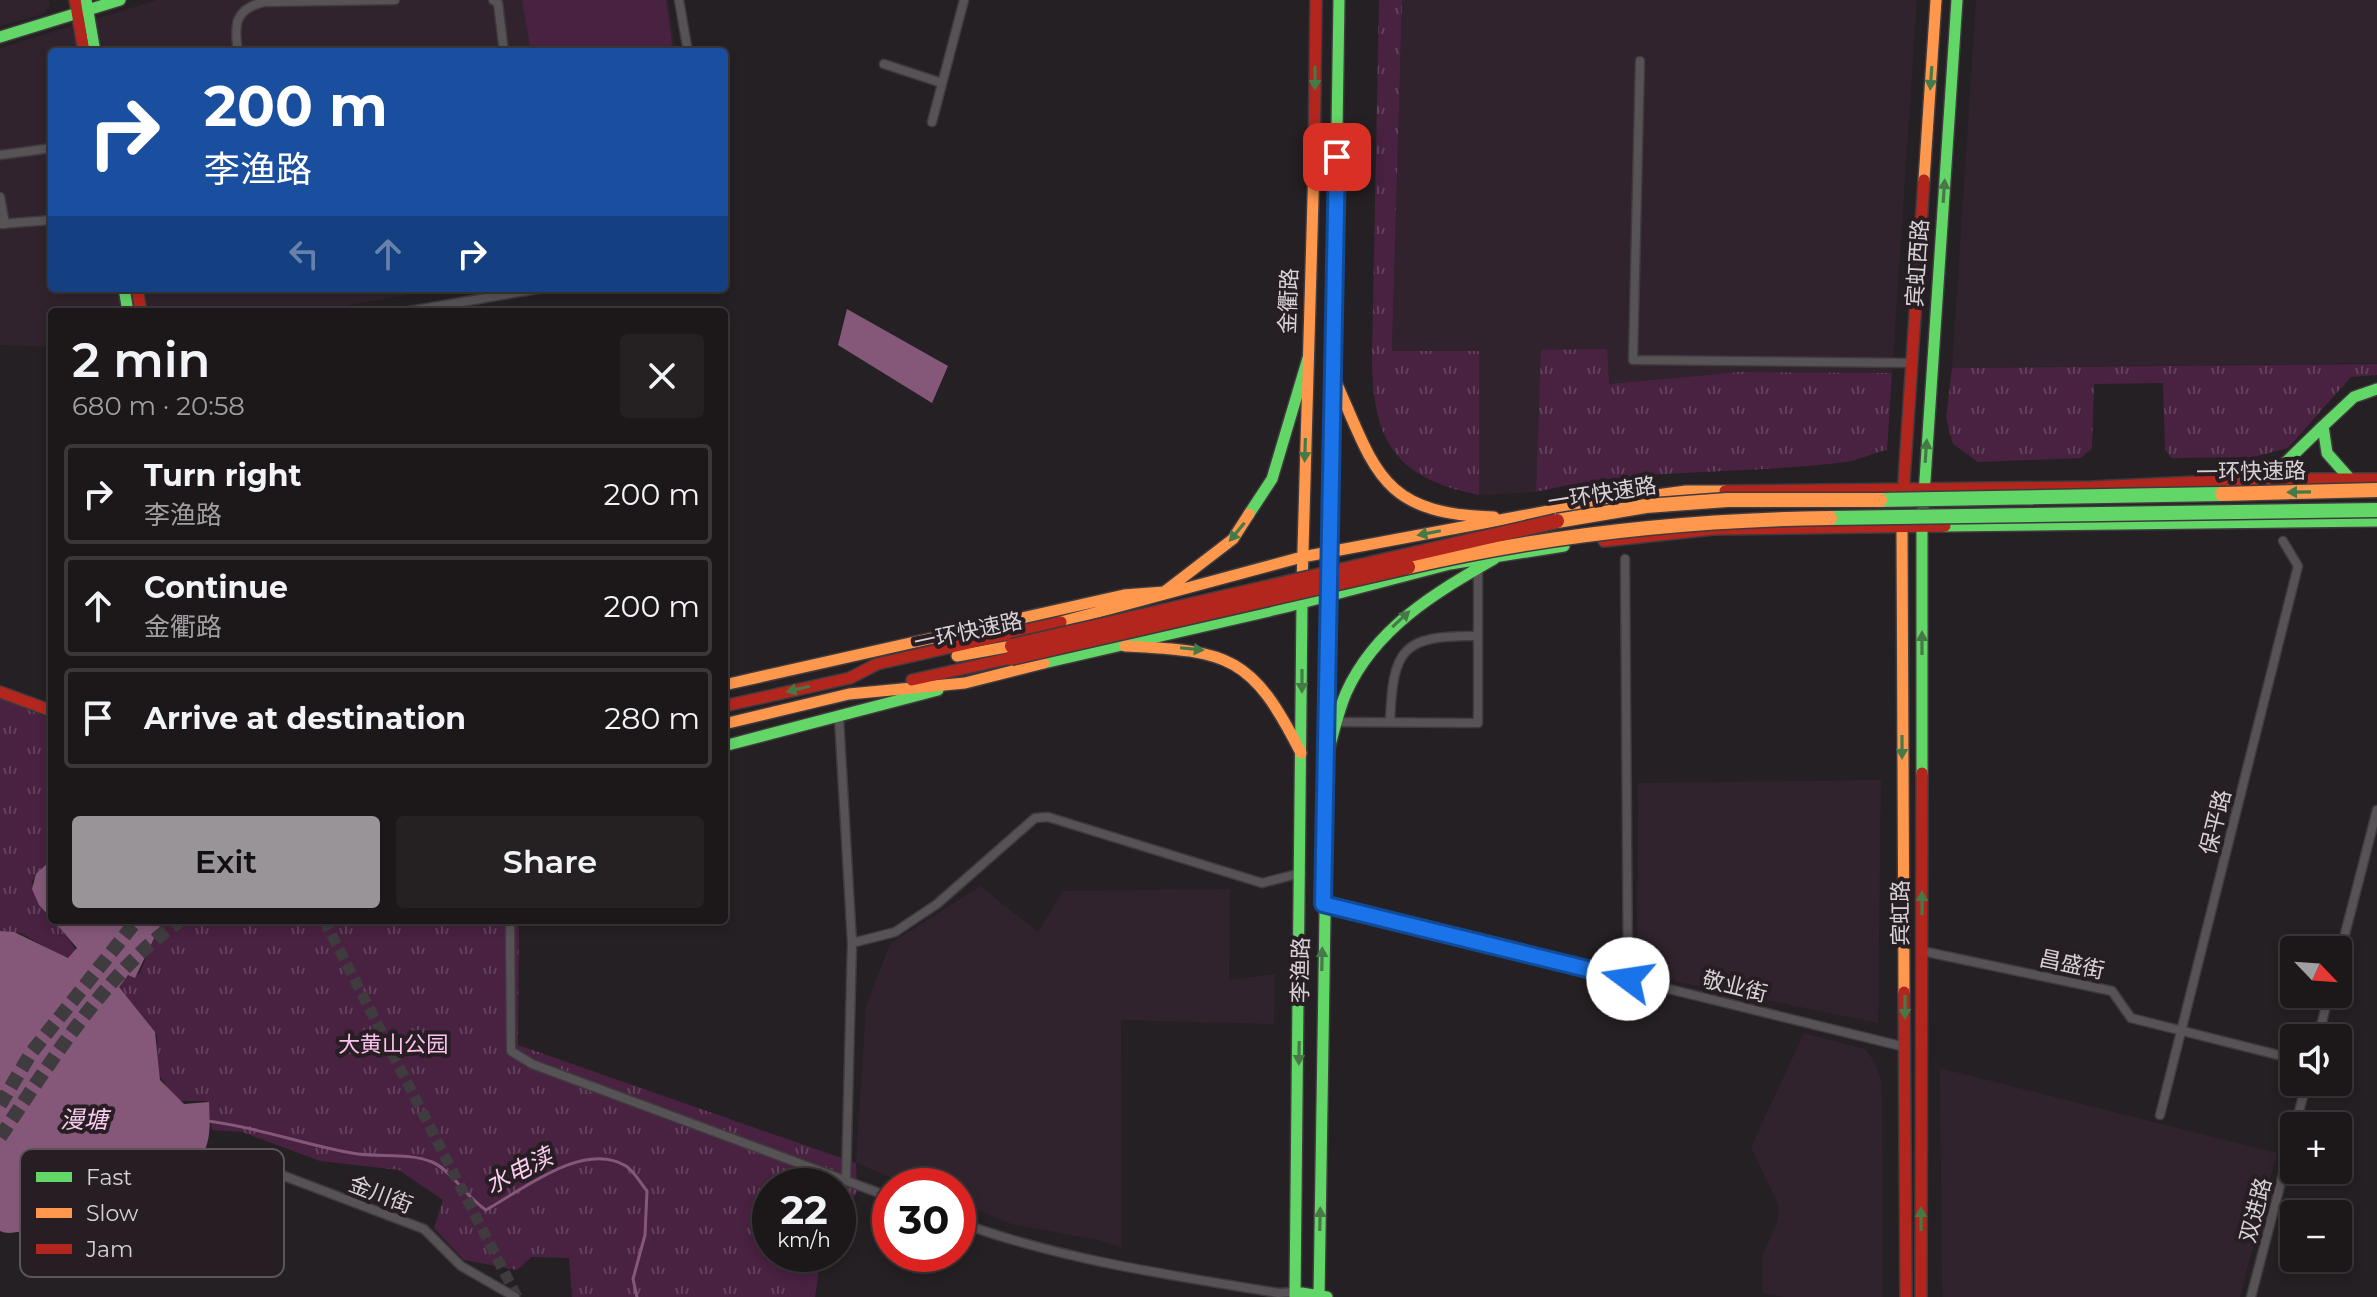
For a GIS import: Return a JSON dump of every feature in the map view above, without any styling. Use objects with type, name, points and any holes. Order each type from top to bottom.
[{"type":"main road","points":[[0,37],[82,6],[120,0]]},
{"type":"main road","name":"金衢路","points":[[1302,603],[1316,0]]},
{"type":"main road","name":"金衢路","points":[[1330,595],[1339,0]]},
{"type":"main road","name":"宾虹西路","points":[[1902,529],[1936,0]]},
{"type":"main road","name":"宾虹西路","points":[[1922,529],[1957,0]]},
{"type":"main road","points":[[82,6],[84,48]]},
{"type":"main road","points":[[82,6],[94,48]]},
{"type":"main road","points":[[728,684],[1124,595],[1164,592],[1233,539],[1255,508],[1272,479],[1308,358]]},
{"type":"main road","points":[[1333,377],[1361,441],[1390,489],[1439,508],[1482,518],[1514,517]]},
{"type":"main road","points":[[2259,479],[2285,463],[2354,397],[2377,389]]},
{"type":"main road","points":[[2323,426],[2327,453],[2350,479]]},
{"type":"main road","points":[[728,705],[850,678],[877,664],[1125,607],[1164,592],[1302,557],[1514,517],[1686,491],[2091,487],[2259,479],[2377,479]]},
{"type":"main road","name":"一环快速路","points":[[849,694],[1525,527],[1646,506],[1727,500],[1946,500],[2377,490]]},
{"type":"main road","name":"一环快速路","points":[[850,678],[1011,652],[1482,550],[1682,524],[1798,519],[2377,510]]},
{"type":"main road","points":[[728,745],[1114,645],[1302,603],[1450,564],[1498,556],[1714,529],[1922,529],[2377,521]]},
{"type":"main road","name":"宾虹路","points":[[1902,529],[1906,1297]]},
{"type":"main road","name":"宾虹路","points":[[1921,1297],[1922,529]]},
{"type":"main road","points":[[1332,722],[1373,645],[1415,606],[1498,556]]},
{"type":"main road","points":[[1330,595],[1332,722]]},
{"type":"main road","name":"李渔路","points":[[1295,1294],[1302,603]]},
{"type":"main road","points":[[1114,645],[1200,649],[1230,659],[1255,676],[1276,701],[1301,753]]},
{"type":"main road","points":[[728,723],[849,694],[965,683]]},
{"type":"main road","points":[[0,692],[48,710]]},
{"type":"main road","name":"李渔路","points":[[1322,1297],[1323,904],[1326,758],[1332,722]]},
{"type":"main road","points":[[1295,1294],[1322,1297]]},
{"type":"street","points":[[237,48],[234,26],[237,16],[248,5],[264,2],[395,0]]},
{"type":"street","points":[[493,0],[498,3],[504,48]]},
{"type":"street","points":[[679,0],[687,48]]},
{"type":"street","points":[[932,122],[964,0]]},
{"type":"street","points":[[1640,61],[1633,360],[1913,363]]},
{"type":"street","points":[[884,64],[942,83]]},
{"type":"street","points":[[0,155],[48,149]]},
{"type":"street","points":[[0,197],[2,224],[48,220]]},
{"type":"street","points":[[427,308],[520,292]]},
{"type":"street","name":"保平路","points":[[2160,1115],[2298,566],[2283,541]]},
{"type":"street","points":[[1625,559],[1628,979]]},
{"type":"street","points":[[1332,722],[1478,723],[1478,568]]},
{"type":"street","points":[[1390,722],[1392,674],[1399,657],[1440,636],[1478,636]]},
{"type":"street","points":[[839,718],[852,943],[846,1168]]},
{"type":"street","points":[[2344,936],[2377,810]]},
{"type":"street","points":[[852,943],[895,932],[937,904],[1035,818],[1048,817],[1262,883],[1301,873]]},
{"type":"street","name":"敬业街","points":[[1323,904],[1905,1047]]},
{"type":"street","points":[[510,924],[511,1051],[532,1064],[811,1168]]},
{"type":"street","name":"昌盛街","points":[[1922,951],[2112,991],[2131,1018],[2280,1056]]},
{"type":"street","name":"金川街","points":[[284,1176],[424,1229],[461,1266],[515,1297]]},
{"type":"street","name":"双进路","points":[[2251,1297],[2281,1184]]},
{"type":"street","points":[[976,1228],[1030,1246],[1113,1266],[1295,1294]]},
{"type":"shaded area","points":[[0,0],[49,0],[50,5],[43,14],[0,26]]},
{"type":"shaded area","points":[[157,0],[668,0],[675,48],[48,48],[48,292],[422,292],[334,308],[48,308],[48,347],[0,345],[0,48]]},
{"type":"shaded area","points":[[1402,0],[1917,0],[1892,373],[1739,372],[1608,384],[1542,350],[1536,492],[1479,495],[1479,351],[1392,352]]},
{"type":"shaded area","points":[[1976,0],[2377,0],[2377,363],[1952,368]]},
{"type":"shaded area","points":[[1881,780],[1878,1023],[1679,982],[1637,967],[1638,783]]},
{"type":"shaded area","points":[[980,886],[1038,932],[1063,891],[1230,889],[1229,980],[1275,974],[1274,1024],[1121,1020],[1122,1248],[1095,1239],[1014,1225],[976,1209],[976,1168],[872,1170],[856,1163],[866,1006],[890,944]]},
{"type":"shaded area","points":[[1804,1033],[1865,1049],[1876,1064],[1882,1083],[1883,1297],[1784,1297],[1763,1293],[1762,1257],[1777,1222],[1779,1207],[1751,1147]]},
{"type":"shaded area","points":[[1940,1068],[2277,1153],[2240,1297],[1942,1297]]},
{"type":"green space","points":[[522,0],[666,0],[672,48],[530,48]]},
{"type":"green space","points":[[1379,0],[1402,0],[1392,351],[1479,351],[1479,495],[1450,488],[1408,466],[1383,432],[1377,411],[1372,356]]},
{"type":"green space","points":[[1607,349],[1609,384],[1739,372],[1892,373],[1887,450],[1846,462],[1652,475],[1574,484],[1536,492],[1541,350]]},
{"type":"green space","points":[[2377,364],[2377,375],[2351,377],[2288,448],[2254,457],[2171,458],[2165,449],[2163,383],[2094,384],[2092,448],[2081,458],[1978,462],[1953,444],[1946,418],[1952,368]]},
{"type":"green space","points":[[0,699],[48,717],[48,867],[31,882],[48,908],[48,924],[59,924],[77,952],[69,961],[21,933],[0,931]]},
{"type":"green space","name":"大黄山公园","points":[[161,924],[519,924],[518,1045],[856,1163],[857,1192],[856,1168],[752,1168],[752,1272],[818,1272],[815,1297],[572,1297],[569,1258],[532,1257],[517,1270],[464,1260],[434,1228],[443,1200],[399,1170],[320,1161],[242,1132],[212,1130],[207,1101],[176,1101],[158,1073],[157,1035],[118,987],[127,973],[139,974]]},
{"type":"water","points":[[847,309],[948,366],[932,403],[838,345]]},
{"type":"water","points":[[48,863],[48,915],[39,905],[32,889],[36,874]]},
{"type":"water","name":"漫塘","points":[[56,924],[161,924],[135,978],[128,975],[119,987],[155,1032],[160,1080],[184,1104],[209,1102],[209,1134],[205,1149],[20,1149],[20,1232],[0,1231],[0,931],[14,932],[68,958],[77,948]]},
{"type":"waterway","name":"水电渎","points":[[208,1121],[352,1153],[423,1159],[446,1171],[486,1210],[535,1180],[573,1163],[591,1159],[609,1160],[626,1166],[647,1191],[645,1235],[633,1279],[637,1297]]},
{"type":"tunnel","points":[[0,1105],[31,1053],[134,924]]},
{"type":"tunnel","points":[[0,1137],[104,991],[128,965],[176,924]]},
{"type":"tunnel","points":[[326,924],[517,1297]]},
{"type":"traffic: fast","points":[[86,0],[94,48]]},
{"type":"traffic: fast","points":[[0,37],[120,0]]},
{"type":"traffic: fast","points":[[1330,580],[1339,0]]},
{"type":"traffic: fast","points":[[1922,525],[1957,0]]},
{"type":"traffic: fast","points":[[125,292],[127,308]]},
{"type":"traffic: fast","points":[[1249,514],[1272,479],[1308,358]]},
{"type":"traffic: fast","points":[[2323,426],[2354,397],[2377,389]]},
{"type":"traffic: fast","points":[[2259,479],[2285,463],[2323,426],[2327,453],[2350,479]]},
{"type":"traffic: fast","points":[[1880,500],[2222,494]]},
{"type":"traffic: fast","points":[[1830,518],[2377,510]]},
{"type":"traffic: fast","points":[[1945,526],[2377,521]]},
{"type":"traffic: fast","points":[[1922,529],[1922,773]]},
{"type":"traffic: fast","points":[[1044,663],[1286,607],[1450,564],[1564,546]]},
{"type":"traffic: fast","points":[[1326,758],[1346,693],[1373,649],[1429,599],[1494,559]]},
{"type":"traffic: fast","points":[[1319,1297],[1330,595]]},
{"type":"traffic: fast","points":[[1295,1297],[1302,603]]},
{"type":"traffic: fast","points":[[728,745],[938,690]]},
{"type":"traffic: fast","points":[[1295,1292],[1327,1297]]},
{"type":"traffic: slow","points":[[1924,180],[1936,0]]},
{"type":"traffic: slow","points":[[1302,585],[1314,163]]},
{"type":"traffic: slow","points":[[1336,382],[1374,463],[1388,482],[1405,497],[1427,507],[1456,514],[1494,517]]},
{"type":"traffic: slow","points":[[2222,494],[2377,490]]},
{"type":"traffic: slow","points":[[1061,622],[1302,557],[1575,506],[1686,491],[1725,491]]},
{"type":"traffic: slow","points":[[1557,521],[1646,506],[1727,500],[1880,500]]},
{"type":"traffic: slow","points":[[728,684],[1124,595],[1164,592],[1233,539],[1249,514]]},
{"type":"traffic: slow","points":[[1408,567],[1512,546],[1618,531],[1724,522],[1830,518]]},
{"type":"traffic: slow","points":[[1902,529],[1904,992]]},
{"type":"traffic: slow","points":[[957,656],[1012,646]]},
{"type":"traffic: slow","points":[[1125,646],[1190,651],[1214,656],[1234,665],[1268,696],[1301,753]]},
{"type":"traffic: slow","points":[[728,723],[849,694],[965,683],[1044,663]]},
{"type":"traffic: jam","points":[[75,0],[83,48]]},
{"type":"traffic: jam","points":[[1314,163],[1316,0]]},
{"type":"traffic: jam","points":[[1903,496],[1924,180]]},
{"type":"traffic: jam","points":[[138,292],[140,308]]},
{"type":"traffic: jam","points":[[1725,491],[2091,487],[2259,479],[2377,479]]},
{"type":"traffic: jam","points":[[1012,646],[1557,521]]},
{"type":"traffic: jam","points":[[1604,541],[1714,529],[1945,526]]},
{"type":"traffic: jam","points":[[1011,658],[1408,567]]},
{"type":"traffic: jam","points":[[728,705],[850,678],[877,664],[1061,622]]},
{"type":"traffic: jam","points":[[912,680],[1011,658]]},
{"type":"traffic: jam","points":[[0,692],[48,710]]},
{"type":"traffic: jam","points":[[1921,1297],[1922,773]]},
{"type":"traffic: jam","points":[[1904,992],[1906,1297]]},
{"type":"route","points":[[1337,157],[1323,904],[1628,979]]}]
